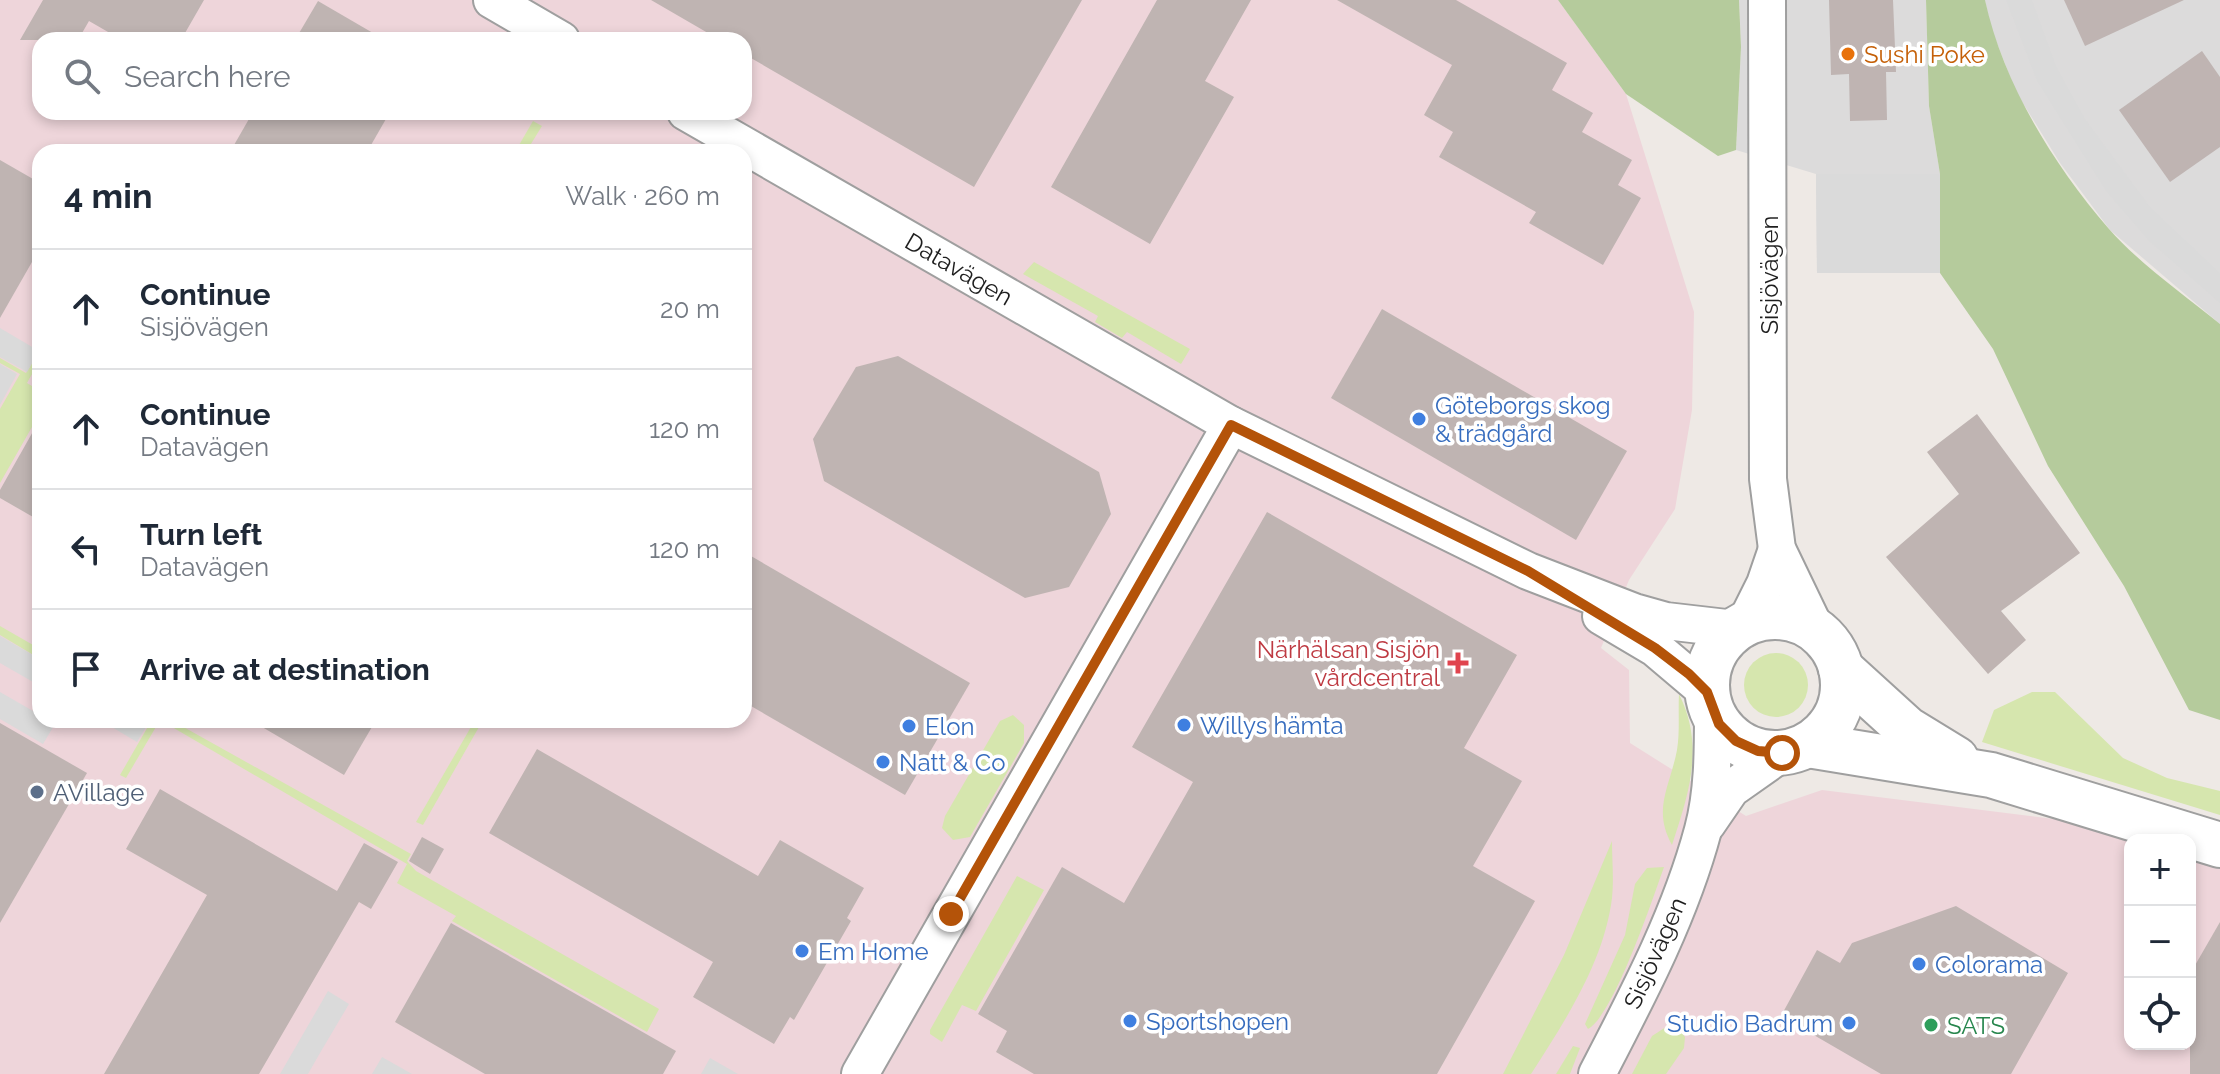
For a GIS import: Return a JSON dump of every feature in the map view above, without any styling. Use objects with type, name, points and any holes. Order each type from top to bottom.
[{"type":"street","points":[[492,0],[547,32]]},
{"type":"street","name":"Sisjövägen","points":[[1704,829],[1731,789],[1828,728],[1840,706],[1841,669],[1832,647],[1816,630],[1777,549],[1770,509],[1767,451],[1770,166],[1767,0]]},
{"type":"street","name":"Datavägen","points":[[700,120],[742,144]]},
{"type":"street","name":"Datavägen","points":[[752,150],[1231,425],[1528,571],[1634,612],[1681,623],[1740,626]]},
{"type":"street","points":[[860,1074],[1231,425]]},
{"type":"street","name":"Sisjövägen","points":[[1597,1074],[1650,971],[1677,907],[1704,829],[1711,784],[1711,662],[1721,644],[1740,626],[1765,584],[1777,549]]},
{"type":"street","name":"Datavägen","points":[[1528,571],[1655,648],[1710,703]]},
{"type":"street","points":[[1740,626],[1765,617],[1786,617],[1816,630]]},
{"type":"street","points":[[1841,669],[1907,729],[1946,754],[1991,775],[2220,845]]},
{"type":"street","points":[[1710,703],[1727,733],[1747,747],[1795,749],[1991,775]]},
{"type":"shaded area","points":[[0,0],[1558,0],[1626,94],[1694,312],[1692,410],[1675,509],[1629,580],[1601,648],[1629,670],[1630,743],[1746,816],[1822,790],[2110,826],[2124,836],[2124,1050],[2196,1050],[2196,852],[2220,860],[2220,1074],[0,1074]]},
{"type":"shaded area","points":[[1739,0],[1926,0],[1929,106],[1940,174],[1940,273],[1817,273],[1816,174],[1736,150],[1741,47]]},
{"type":"shaded area","points":[[1985,0],[2220,0],[2220,324],[2110,230],[2060,163],[2016,92],[1991,28]]},
{"type":"shaded area","points":[[2006,0],[2032,0],[2056,66],[2085,119],[2150,207],[2220,273],[2220,303],[2149,241],[2106,191],[2037,81]]},
{"type":"shaded area","points":[[1816,174],[1940,174],[1940,273],[1817,273]]},
{"type":"shaded area","points":[[0,328],[32,347],[32,363],[27,372],[0,357]]},
{"type":"shaded area","points":[[0,364],[17,374],[0,405]]},
{"type":"shaded area","points":[[0,636],[32,654],[32,681],[0,663]]},
{"type":"shaded area","points":[[0,692],[32,710],[32,728],[53,728],[43,744],[0,719]]},
{"type":"shaded area","points":[[113,728],[145,728],[137,742]]},
{"type":"shaded area","points":[[328,991],[349,1004],[308,1074],[280,1074]]},
{"type":"shaded area","points":[[382,1057],[412,1074],[372,1074]]},
{"type":"shaded area","points":[[710,1058],[738,1074],[701,1074]]},
{"type":"green space","points":[[1558,0],[1739,0],[1741,47],[1736,150],[1718,156],[1626,94]]},
{"type":"green space","points":[[1926,0],[1985,0],[1993,31],[2017,92],[2050,150],[2088,204],[2134,254],[2220,324],[2220,720],[2189,710],[2124,586],[2048,466],[1993,349],[1940,273],[1940,174],[1929,106]]},
{"type":"green space","points":[[533,121],[542,126],[531,144],[520,144]]},
{"type":"green space","points":[[1034,262],[1190,349],[1181,364],[1127,332],[1122,338],[1095,322],[1098,316],[1023,274]]},
{"type":"green space","points":[[0,358],[26,373],[32,363],[32,374],[27,383],[32,386],[32,427],[0,483],[0,409],[20,374],[0,363]]},
{"type":"green space","points":[[0,626],[32,644],[32,654],[0,635]]},
{"type":"green space","points":[[1776,653],[1794,659],[1802,667],[1808,685],[1802,703],[1794,711],[1776,717],[1758,711],[1750,703],[1744,685],[1750,667],[1758,659]]},
{"type":"green space","points":[[2032,692],[2055,692],[2123,758],[2167,778],[2220,791],[2220,815],[1982,742],[1994,710]]},
{"type":"green space","points":[[1679,694],[1687,713],[1693,751],[1689,788],[1672,845],[1663,820],[1663,809],[1677,750]]},
{"type":"green space","points":[[1013,715],[1024,725],[1024,743],[970,837],[953,840],[942,828],[945,816],[1000,721]]},
{"type":"green space","points":[[147,728],[155,728],[126,778],[120,775]]},
{"type":"green space","points":[[174,728],[185,728],[411,854],[407,861],[416,871],[659,1009],[647,1032],[452,921],[456,916],[397,883],[407,864]]},
{"type":"green space","points":[[470,728],[478,728],[423,825],[416,822]]},
{"type":"green space","points":[[1612,841],[1612,898],[1608,922],[1592,968],[1531,1074],[1503,1074],[1564,955]]},
{"type":"green space","points":[[1664,867],[1621,980],[1598,1019],[1588,1029],[1585,1024],[1625,935],[1635,884],[1647,868]]},
{"type":"green space","points":[[1017,876],[1044,890],[976,1011],[962,1005],[942,1042],[930,1034],[930,1030]]},
{"type":"green space","points":[[1666,1027],[1679,1029],[1685,1037],[1684,1048],[1666,1074],[1632,1074],[1652,1036]]},
{"type":"green space","points":[[1573,1046],[1580,1048],[1570,1074],[1556,1074]]},
{"type":"building","points":[[43,0],[204,0],[186,32],[108,32],[89,21],[83,32],[32,32],[32,40],[20,40]]},
{"type":"building","points":[[651,0],[1082,0],[974,187],[752,59],[752,32],[706,32]]},
{"type":"building","points":[[1157,0],[1251,0],[1205,81],[1234,97],[1150,244],[1051,187]]},
{"type":"building","points":[[1337,0],[1456,0],[1567,63],[1552,90],[1593,113],[1582,132],[1632,160],[1618,185],[1641,198],[1603,265],[1529,223],[1536,212],[1439,157],[1453,132],[1424,115],[1452,65]]},
{"type":"building","points":[[1829,0],[1893,0],[1896,72],[1886,72],[1887,120],[1850,121],[1849,74],[1831,75]]},
{"type":"building","points":[[2064,0],[2184,0],[2085,46]]},
{"type":"building","points":[[318,1],[371,32],[300,32]]},
{"type":"building","points":[[2202,51],[2220,77],[2220,147],[2170,182],[2119,110]]},
{"type":"building","points":[[248,120],[385,120],[372,144],[235,144]]},
{"type":"building","points":[[0,160],[32,178],[32,262],[0,318]]},
{"type":"building","points":[[1382,309],[1627,451],[1576,540],[1331,398]]},
{"type":"building","points":[[898,356],[1099,472],[1111,514],[1069,587],[1025,598],[824,481],[813,439],[856,367]]},
{"type":"building","points":[[1977,414],[2080,553],[2001,611],[2026,640],[1988,674],[1886,557],[1959,494],[1927,452]]},
{"type":"building","points":[[32,433],[32,516],[0,498],[0,490]]},
{"type":"building","points":[[1267,512],[1517,655],[1464,748],[1522,781],[1473,866],[1535,901],[1437,1074],[1034,1074],[996,1052],[1007,1031],[978,1014],[1062,867],[1124,903],[1193,782],[1132,747]]},
{"type":"building","points":[[752,557],[970,683],[905,795],[752,707]]},
{"type":"building","points":[[0,723],[87,773],[0,923]]},
{"type":"building","points":[[264,728],[371,728],[344,775]]},
{"type":"building","points":[[537,749],[758,876],[780,840],[864,888],[847,918],[851,921],[794,1020],[790,1017],[774,1044],[693,997],[713,962],[489,833]]},
{"type":"building","points":[[160,789],[337,891],[364,843],[398,862],[371,909],[359,902],[259,1074],[104,1074],[207,895],[126,849]]},
{"type":"building","points":[[422,837],[444,849],[430,874],[409,861]]},
{"type":"building","points":[[1956,906],[2068,973],[2011,1074],[1881,1074],[1781,1016],[1817,950],[1840,963],[1852,943]]},
{"type":"building","points":[[2220,922],[2220,1074],[2190,1074],[2190,1050],[2196,1050],[2196,964]]},
{"type":"building","points":[[451,923],[676,1051],[663,1074],[485,1074],[395,1022]]},
{"type":"place","name":"Sushi Poke","points":[[1848,54]]},
{"type":"place","name":"Göteborgs skog & trädgård","points":[[1419,419]]},
{"type":"place","name":"Närhälsan Sisjön vårdcentral","points":[[1458,663]]},
{"type":"place","name":"Willys hämta","points":[[1184,725]]},
{"type":"place","name":"Elon","points":[[909,726]]},
{"type":"place","name":"Natt & Co","points":[[883,762]]},
{"type":"place","name":"AVillage","points":[[37,792]]},
{"type":"place","name":"Em Home","points":[[802,951]]},
{"type":"place","name":"Colorama","points":[[1919,964]]},
{"type":"place","name":"Sportshopen","points":[[1130,1021]]},
{"type":"place","name":"Studio Badrum","points":[[1849,1023]]},
{"type":"place","name":"SATS","points":[[1931,1025]]},
{"type":"route","points":[[951,914],[1231,425],[1528,571],[1655,648],[1689,674],[1707,692],[1719,724],[1736,741],[1758,751],[1782,753]]}]
